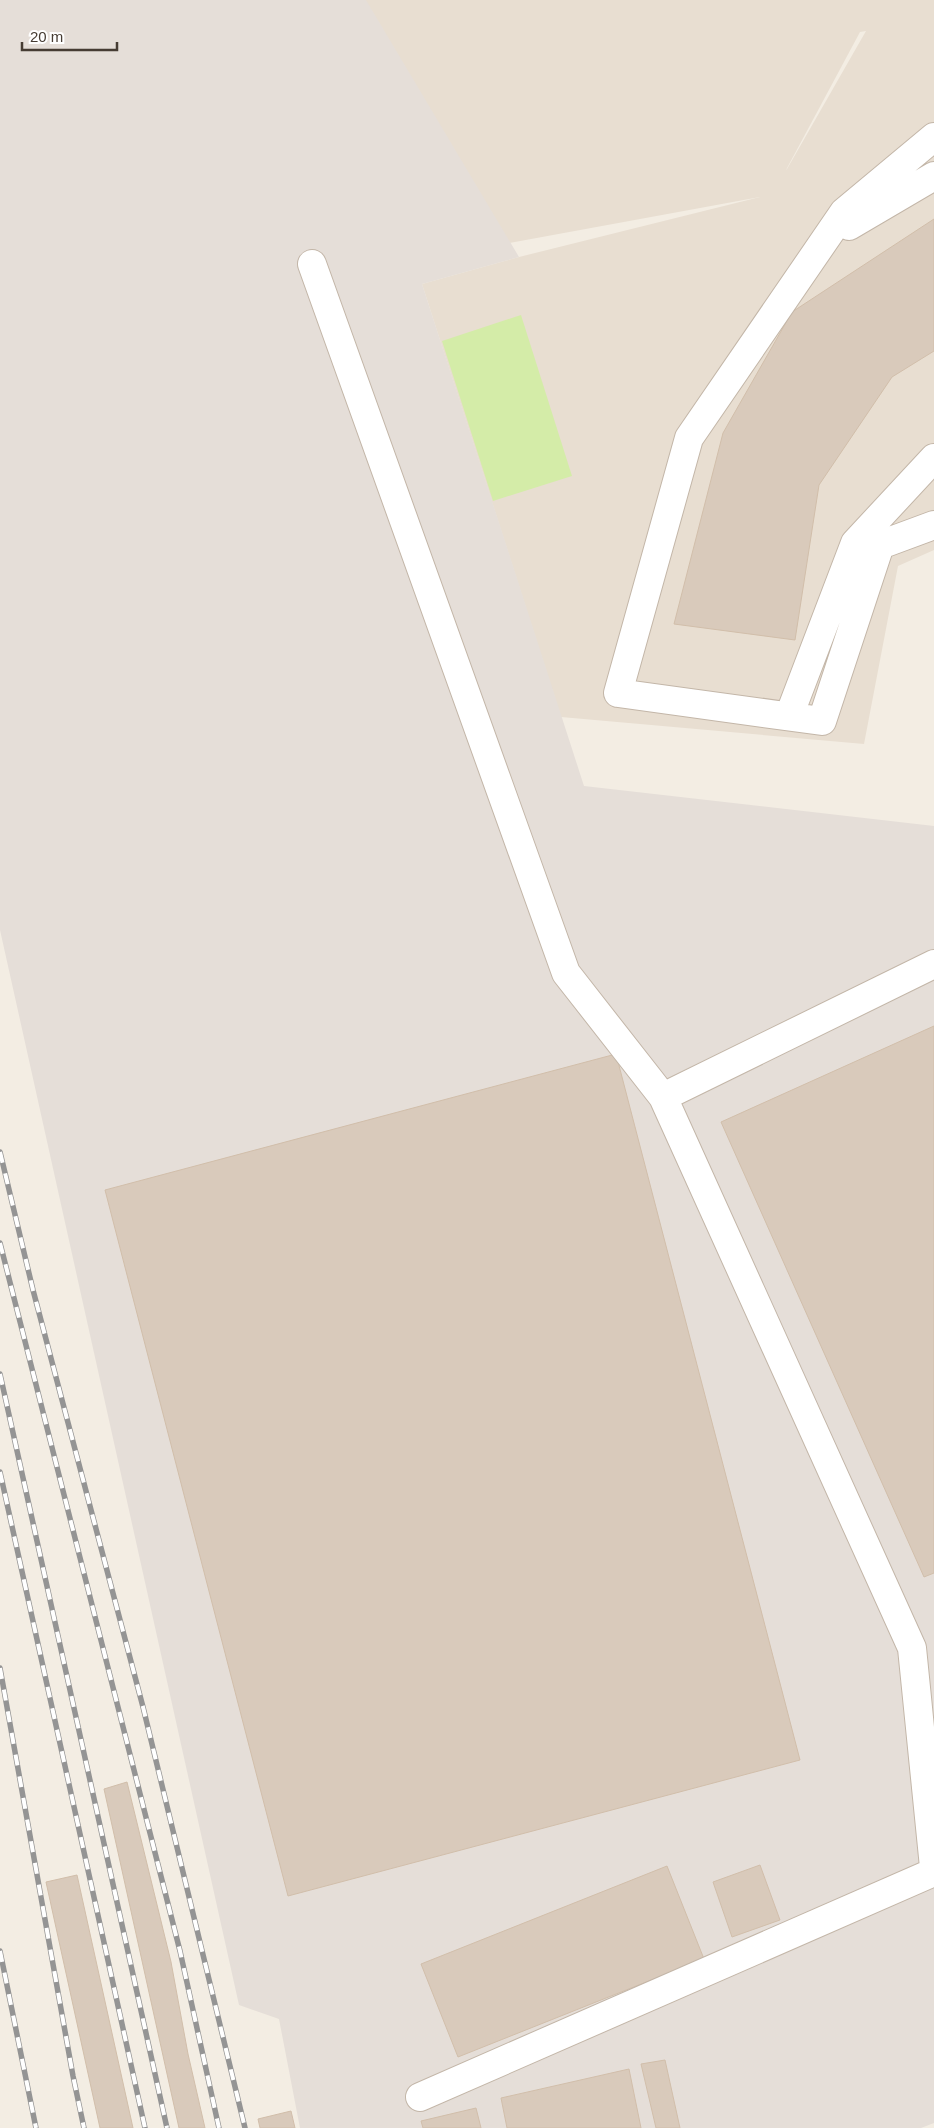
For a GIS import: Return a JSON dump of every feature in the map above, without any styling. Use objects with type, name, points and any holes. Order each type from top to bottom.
[{"type":"lane","points":[[934,137],[844,212],[689,438],[618,693],[822,721],[880,545],[934,525]]},
{"type":"lane","points":[[826,239],[934,176]]},
{"type":"lane","points":[[312,264],[566,973],[663,1097],[912,1648],[934,1867]]},
{"type":"lane","points":[[789,716],[855,543],[934,458]]},
{"type":"lane","points":[[663,1097],[934,964]]},
{"type":"lane","points":[[420,2098],[934,1872]]},
{"type":"shaded area","points":[[0,0],[366,0],[519,257],[422,284],[584,786],[934,826],[934,2123],[921,2128],[300,2128],[279,2019],[239,2005],[0,930]]},
{"type":"shaded area","points":[[325,0],[934,0],[934,550],[898,566],[864,744],[561,717],[422,284],[519,257],[760,197],[499,245]],"holes":[[[866,31],[786,170],[860,32]]]},
{"type":"green space","points":[[521,315],[572,476],[493,501],[442,341]]},
{"type":"building","points":[[934,219],[934,351],[892,377],[819,485],[795,640],[674,624],[723,433],[792,312]]},
{"type":"building","points":[[934,1026],[934,1573],[924,1577],[721,1122]]},
{"type":"building","points":[[616,1054],[800,1760],[288,1896],[105,1190]]},
{"type":"building","points":[[127,1782],[171,1962],[188,2054],[205,2128],[179,2128],[104,1789]]},
{"type":"building","points":[[760,1865],[780,1920],[732,1937],[713,1882]]},
{"type":"building","points":[[667,1866],[704,1959],[458,2057],[421,1964]]},
{"type":"building","points":[[77,1875],[133,2128],[100,2128],[46,1882]]},
{"type":"building","points":[[665,2060],[680,2128],[656,2128],[641,2064]]},
{"type":"building","points":[[629,2069],[641,2128],[507,2128],[501,2098]]},
{"type":"building","points":[[476,2108],[481,2128],[423,2128],[421,2121]]},
{"type":"building","points":[[291,2111],[295,2128],[260,2128],[258,2119]]},
{"type":"railway","points":[[0,1152],[33,1290],[143,1707],[245,2128]]},
{"type":"railway","points":[[0,1243],[180,1951],[219,2128]]},
{"type":"railway","points":[[0,1374],[167,2128]]},
{"type":"railway","points":[[0,1472],[145,2128]]},
{"type":"railway","points":[[0,1668],[84,2128]]},
{"type":"railway","points":[[0,1951],[36,2128]]}]
